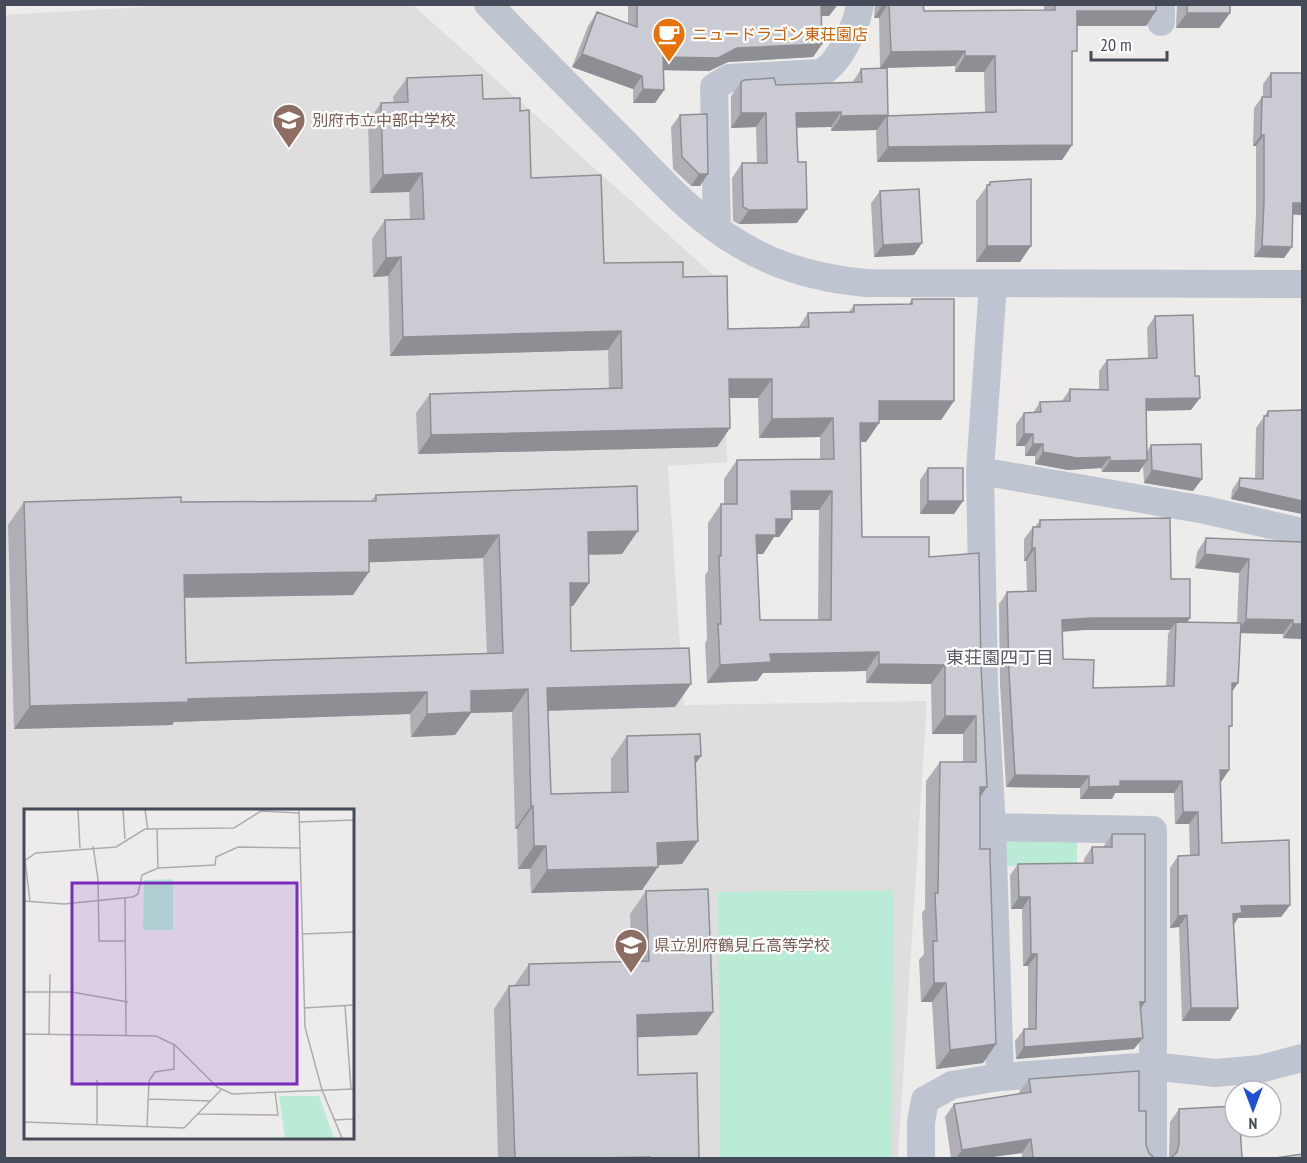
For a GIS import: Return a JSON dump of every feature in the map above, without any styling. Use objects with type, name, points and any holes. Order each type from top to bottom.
[{"type":"street","points":[[488,4],[670,189],[717,229],[740,245],[777,263],[817,276],[866,284],[1302,284]]},
{"type":"street","points":[[717,229],[714,87],[729,78],[820,73],[827,70],[838,58],[856,22],[860,4]]},
{"type":"street","points":[[993,284],[980,471],[984,685],[992,827],[1000,1077]]},
{"type":"street","points":[[980,471],[1204,510],[1302,532]]},
{"type":"street","points":[[992,827],[1153,830],[1153,1158]]},
{"type":"street","points":[[921,1158],[921,1122],[925,1100],[952,1085],[1000,1077],[1152,1066],[1215,1073],[1260,1069],[1302,1058]]},
{"type":"shaded area","name":"県立別府鶴見丘高等学校","points":[[195,4],[413,5],[721,282],[727,462],[668,466],[684,705],[927,701],[898,1158],[5,1158],[4,15]]},
{"type":"green space","points":[[1077,832],[1077,865],[1006,866],[1006,842],[1016,833]]},
{"type":"green space","points":[[893,890],[892,1158],[720,1158],[718,892]]},
{"type":"building","points":[[637,4],[821,4],[822,44],[737,48],[718,58],[663,57],[664,90],[643,89],[642,76],[582,54],[597,12],[637,27]]},
{"type":"building","points":[[889,4],[923,4],[924,11],[1055,10],[1055,4],[1156,4],[1156,11],[1077,11],[1077,51],[1072,51],[1072,145],[888,147],[887,116],[996,112],[995,56],[965,56],[965,51],[891,52]]},
{"type":"building","points":[[1187,4],[1230,4],[1230,13],[1187,13]]},
{"type":"building","points":[[887,68],[888,115],[841,116],[841,112],[796,113],[798,162],[806,162],[807,209],[749,210],[743,207],[742,163],[767,163],[766,113],[741,113],[741,82],[774,78],[776,85],[862,82],[861,69]]},
{"type":"building","points":[[1271,73],[1302,73],[1302,203],[1293,203],[1292,247],[1262,246],[1264,135],[1261,135],[1262,97],[1271,97]]},
{"type":"building","points":[[482,75],[483,99],[520,98],[520,111],[529,110],[531,178],[601,175],[604,263],[683,262],[683,277],[727,276],[728,329],[809,327],[808,313],[854,312],[854,305],[912,304],[912,299],[954,299],[954,401],[879,401],[879,423],[860,423],[862,537],[929,537],[929,557],[979,553],[981,666],[987,787],[980,787],[980,849],[990,849],[996,1044],[950,1050],[946,983],[934,983],[933,941],[937,941],[935,893],[938,893],[940,762],[976,762],[976,716],[945,716],[945,665],[879,664],[879,652],[770,654],[771,662],[720,665],[718,624],[721,624],[719,556],[721,556],[721,504],[737,504],[737,460],[834,459],[833,418],[772,419],[772,379],[729,379],[730,428],[431,435],[430,394],[622,388],[621,331],[403,337],[401,257],[386,258],[385,220],[424,219],[422,173],[383,175],[381,103],[408,102],[407,78]],"holes":[[[791,491],[832,491],[831,620],[760,620],[756,535],[776,535],[776,519],[792,519]]]},
{"type":"building","points":[[707,114],[708,174],[699,174],[682,157],[680,115]]},
{"type":"building","points":[[1031,179],[1031,246],[987,246],[987,185],[990,185],[990,182]]},
{"type":"building","points":[[919,189],[922,243],[883,245],[880,191]]},
{"type":"building","points":[[1193,315],[1195,376],[1199,376],[1200,398],[1146,399],[1147,460],[1110,461],[1110,457],[1077,458],[1043,452],[1043,444],[1033,444],[1033,434],[1024,434],[1024,413],[1041,412],[1040,402],[1070,401],[1070,389],[1108,390],[1107,360],[1157,358],[1155,316]]},
{"type":"building","points":[[1302,410],[1302,501],[1239,487],[1240,478],[1263,479],[1264,416],[1268,416],[1268,411]]},
{"type":"building","points":[[1201,444],[1202,479],[1152,470],[1151,445]]},
{"type":"building","points":[[928,468],[963,468],[963,501],[928,501]]},
{"type":"building","points":[[637,486],[638,531],[588,532],[589,583],[570,583],[571,651],[689,648],[691,684],[547,688],[551,794],[628,792],[627,736],[700,734],[701,756],[695,756],[698,841],[657,843],[658,867],[547,870],[546,846],[534,846],[528,689],[471,691],[471,712],[427,714],[427,692],[30,706],[24,502],[181,497],[181,502],[376,501],[376,495]],"holes":[[[499,535],[503,653],[186,663],[184,575],[369,572],[369,540]]]},
{"type":"building","points":[[1170,518],[1171,579],[1190,579],[1190,618],[1062,620],[1063,659],[1094,660],[1093,688],[1174,686],[1176,622],[1241,623],[1238,683],[1232,683],[1229,770],[1220,770],[1222,843],[1289,840],[1290,905],[1241,906],[1242,913],[1233,914],[1238,1008],[1191,1008],[1187,915],[1178,916],[1178,856],[1199,855],[1198,812],[1183,812],[1182,781],[1120,781],[1120,786],[1089,787],[1089,776],[1015,775],[1007,592],[1036,591],[1035,548],[1032,548],[1033,527],[1040,527],[1040,520]]},
{"type":"building","points":[[1206,538],[1302,542],[1302,624],[1293,624],[1293,620],[1246,619],[1249,559],[1205,554]]},
{"type":"building","points":[[1112,834],[1145,834],[1145,1002],[1140,1002],[1143,1038],[1024,1047],[1024,1029],[1036,1029],[1037,954],[1031,954],[1030,897],[1019,897],[1018,864],[1093,863],[1092,847],[1112,847]]},
{"type":"building","points":[[708,889],[713,1012],[637,1015],[638,1075],[697,1073],[699,1158],[515,1158],[509,986],[529,985],[529,964],[649,961],[646,891]]},
{"type":"building","points":[[1139,1071],[1139,1111],[1146,1111],[1146,1145],[1154,1158],[1033,1158],[1031,1139],[962,1150],[954,1104],[1031,1092],[1029,1079]]},
{"type":"building","points":[[1223,1107],[1223,1139],[1241,1139],[1242,1158],[1171,1158],[1177,1152],[1179,1144],[1179,1109]]},
{"type":"building","points":[[1302,1154],[1302,1158],[1275,1158]]},
{"type":"place","name":"ニュードラゴン東荘園店","points":[[669,63]]},
{"type":"place","name":"別府市立中部中学校","points":[[289,149]]},
{"type":"place","name":"県立別府鶴見丘高等学校","points":[[631,974]]},
{"type":"district","name":"東荘園四丁目","points":[[1000,657]]}]
